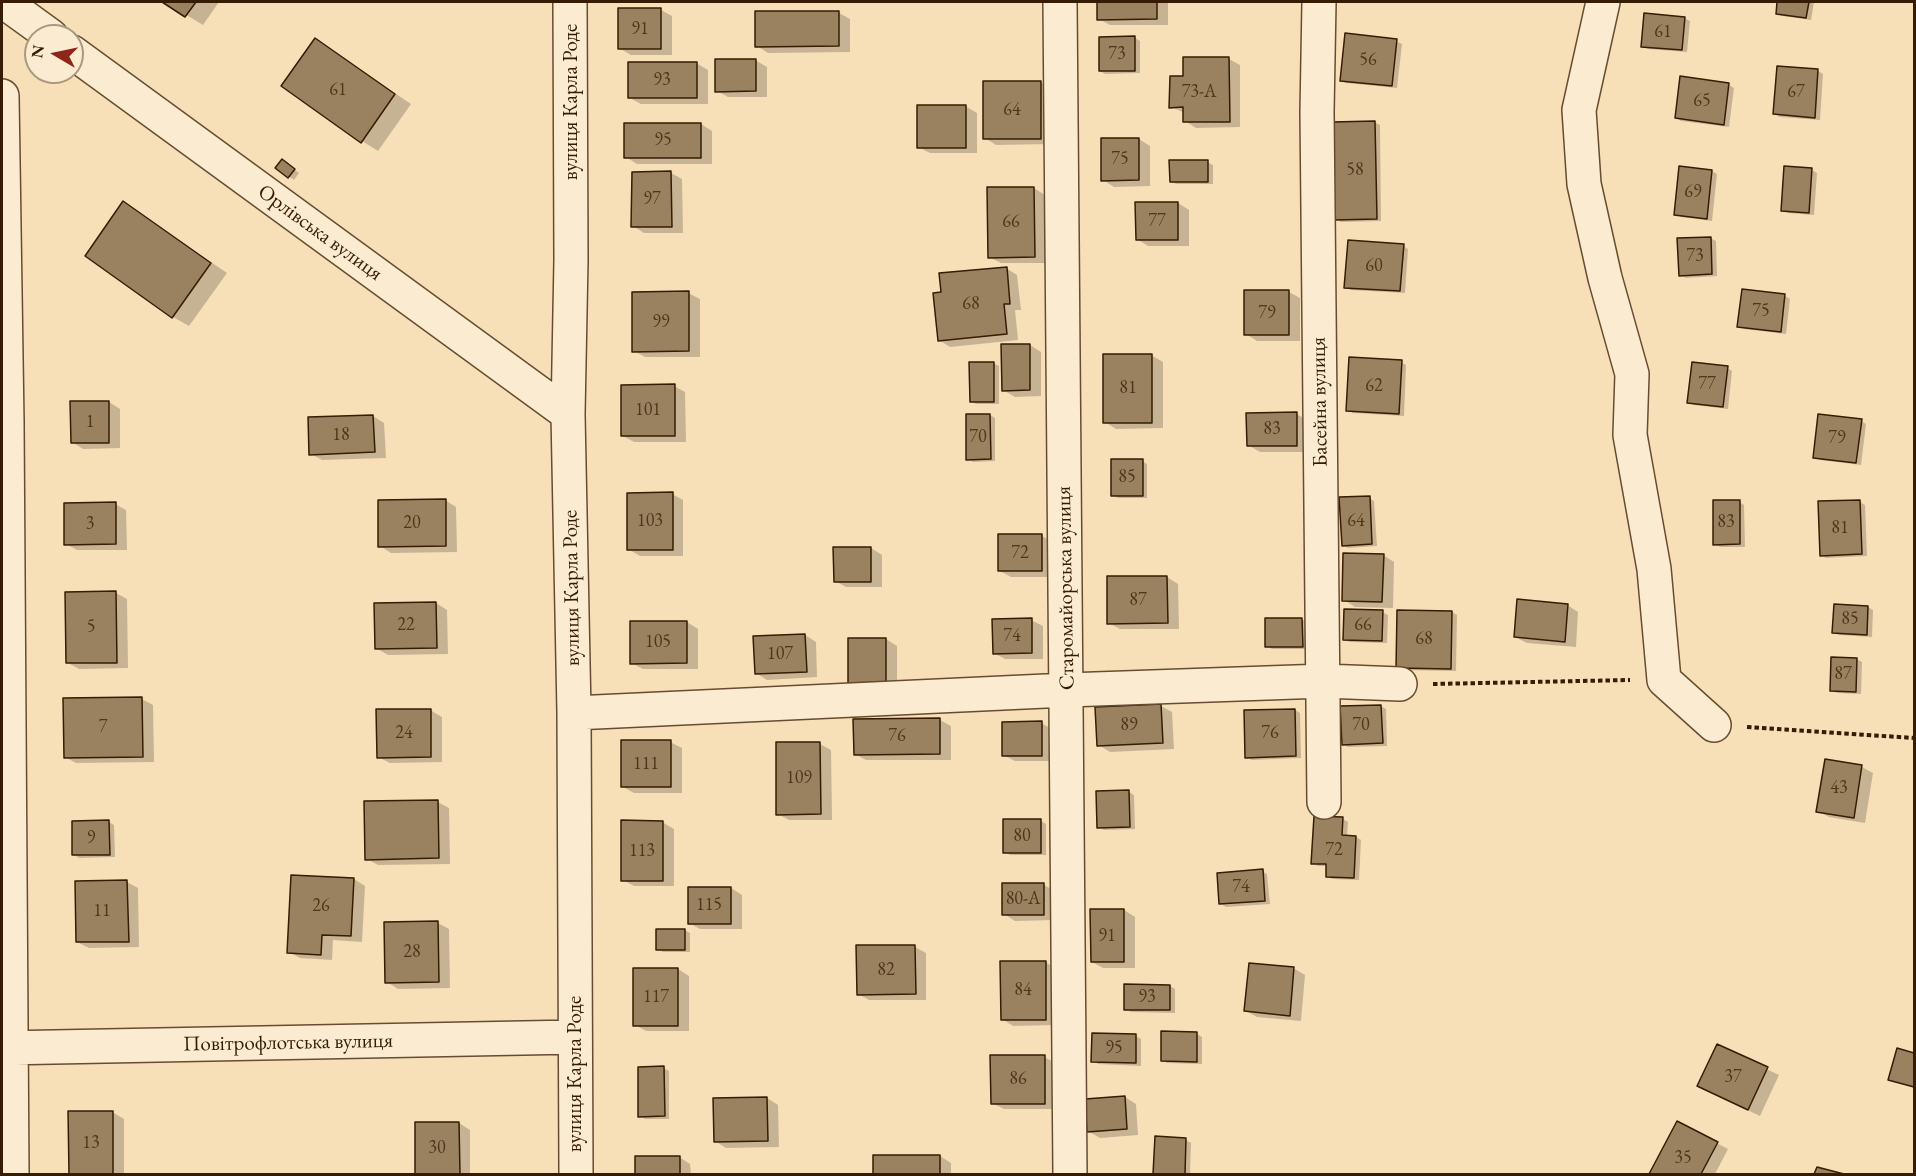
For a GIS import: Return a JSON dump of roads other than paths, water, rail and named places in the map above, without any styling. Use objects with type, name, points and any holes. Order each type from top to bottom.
[{"type":"street","points":[[3,2],[34,24]]},
{"type":"street","name":"вулиця Карла Роде","points":[[570,2],[571,260],[568,414],[574,713],[576,1174]]},
{"type":"street","name":"Старомайорська вулиця","points":[[1060,2],[1070,1174]]},
{"type":"street","name":"Басейна вулиця","points":[[1319,2],[1317,136],[1324,802]]},
{"type":"street","points":[[1604,2],[1579,110],[1584,184],[1605,278],[1632,374],[1630,435],[1654,569],[1664,680],[1714,725]]},
{"type":"street","name":"Орлівська вулиця","points":[[84,60],[568,414]]},
{"type":"street","points":[[2,96],[6,1048],[12,1174]]},
{"type":"street","points":[[574,713],[1067,690],[1324,681],[1400,684]]},
{"type":"street","name":"Повітрофлотська вулиця","points":[[6,1048],[575,1037]]}]
